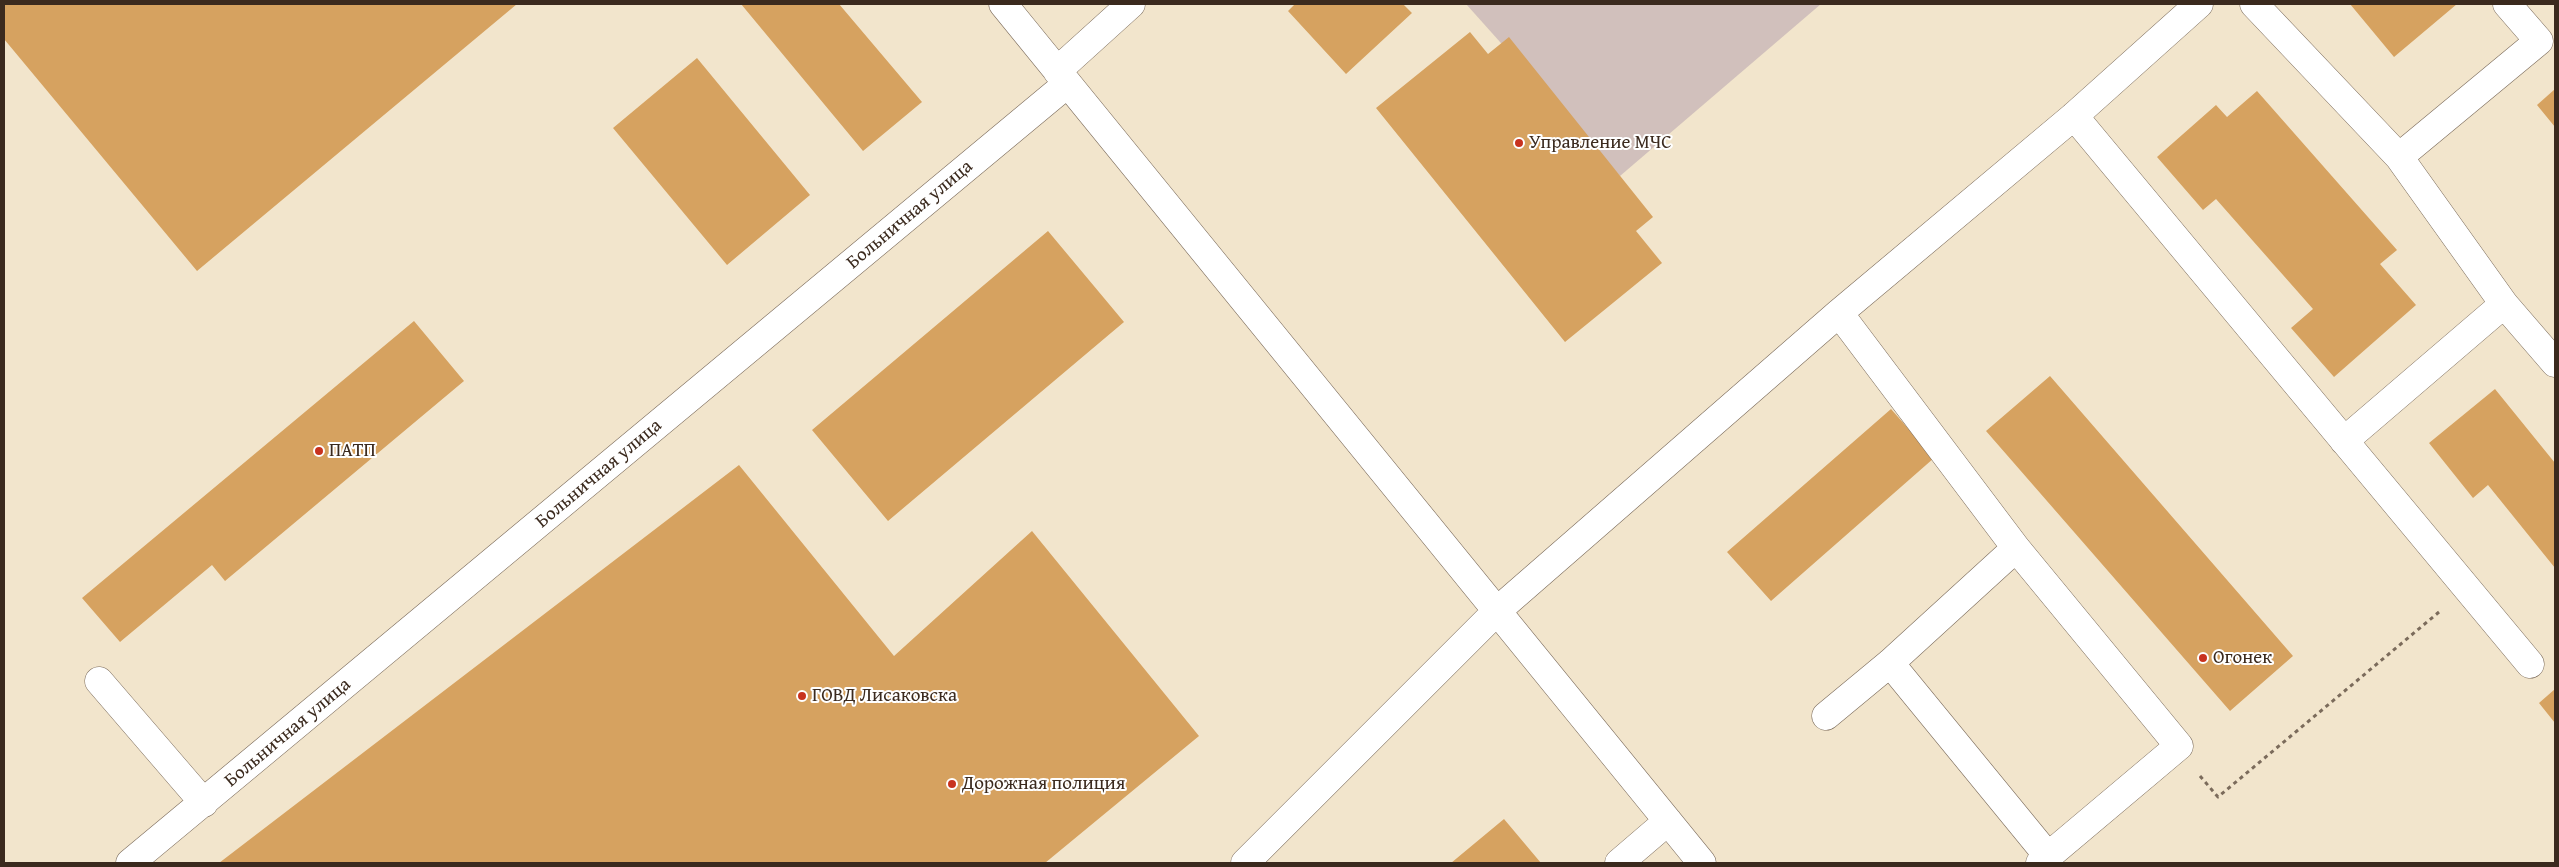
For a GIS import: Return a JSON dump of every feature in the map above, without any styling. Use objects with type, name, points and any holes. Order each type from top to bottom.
[{"type":"street","points":[[1003,4],[1702,863]]},
{"type":"street","name":"Больничная улица","points":[[130,863],[1062,77],[1131,4]]},
{"type":"street","points":[[1245,863],[1498,610],[1839,314],[2074,116],[2199,4]]},
{"type":"street","points":[[2254,4],[2399,157],[2504,304],[2555,363]]},
{"type":"street","points":[[2399,157],[2547,34],[2507,4]]},
{"type":"street","points":[[2074,116],[2530,664]]},
{"type":"street","points":[[2344,441],[2504,304]]},
{"type":"street","points":[[1839,314],[2016,548],[2179,746],[2044,860],[1890,663]]},
{"type":"street","points":[[1826,716],[1890,663],[2016,548]]},
{"type":"street","points":[[99,681],[204,802]]},
{"type":"street","points":[[1619,863],[1668,821]]},
{"type":"path","points":[[2195,770],[2218,797],[2466,589]]},
{"type":"shaded area","points":[[1466,4],[1821,4],[1620,176]]},
{"type":"building","points":[[4,4],[517,4],[197,271],[4,39]]},
{"type":"building","points":[[741,4],[839,4],[922,102],[863,151]]},
{"type":"building","points":[[1295,4],[1403,4],[1412,13],[1346,74],[1288,11]]},
{"type":"building","points":[[2350,4],[2457,4],[2394,57]]},
{"type":"building","name":"Управление МЧС","points":[[1470,32],[1488,54],[1509,37],[1653,217],[1636,231],[1662,263],[1565,342],[1376,108]]},
{"type":"building","points":[[697,58],[810,195],[727,265],[613,128]]},
{"type":"building","points":[[2555,89],[2555,127],[2537,105]]},
{"type":"building","points":[[2257,91],[2397,250],[2380,264],[2416,305],[2334,377],[2291,328],[2313,309],[2216,199],[2203,210],[2157,157],[2216,105],[2227,117]]},
{"type":"building","points":[[1048,231],[1124,322],[888,521],[812,430]]},
{"type":"building","name":"ПАТП","points":[[414,321],[464,381],[225,581],[212,565],[120,642],[82,598]]},
{"type":"building","points":[[2050,376],[2293,656],[2230,711],[1986,431]]},
{"type":"building","points":[[2495,389],[2555,463],[2555,568],[2488,485],[2473,498],[2429,443]]},
{"type":"building","points":[[1891,409],[1934,458],[1771,601],[1727,552]]},
{"type":"building","name":"ГОВД Лисаковска","points":[[739,465],[894,656],[1032,531],[1199,736],[1045,863],[219,863]]},
{"type":"building","points":[[2555,689],[2555,723],[2539,703]]},
{"type":"building","points":[[1504,819],[1541,863],[1451,863]]},
{"type":"place","name":"Управление МЧС","points":[[1519,143]]},
{"type":"place","name":"ПАТП","points":[[319,451]]},
{"type":"place","name":"Огонек","points":[[2203,658]]},
{"type":"place","name":"ГОВД Лисаковска","points":[[802,696]]},
{"type":"place","name":"Дорожная полиция","points":[[952,784]]}]
